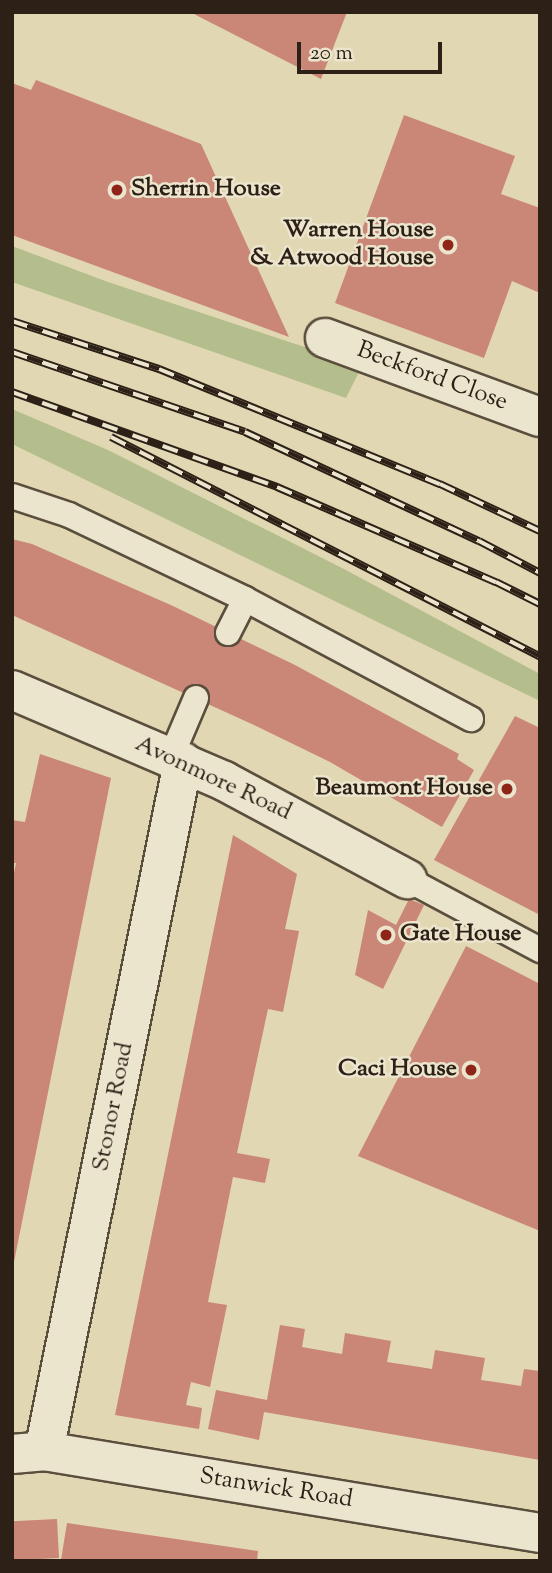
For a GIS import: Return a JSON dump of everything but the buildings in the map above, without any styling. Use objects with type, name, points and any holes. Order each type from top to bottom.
[{"type":"street","name":"Beckford Close","points":[[325,338],[540,417]]},
{"type":"street","name":"Avonmore Road","points":[[12,690],[177,760],[278,808],[407,879]]},
{"type":"street","name":"Stonor Road","points":[[28,1453],[177,760]]},
{"type":"street","name":"Stanwick Road","points":[[28,1453],[540,1533]]},
{"type":"lane","points":[[12,496],[69,516],[245,599],[471,719]]},
{"type":"lane","points":[[229,633],[245,599]]},
{"type":"lane","points":[[177,760],[195,698]]},
{"type":"lane","points":[[407,879],[540,950]]},
{"type":"green space","points":[[12,246],[108,282],[362,366],[346,398],[12,282]]},
{"type":"green space","points":[[12,409],[108,450],[344,569],[540,674],[540,701],[12,444]]},
{"type":"railway","points":[[12,321],[159,369],[440,484],[540,531]]},
{"type":"railway","points":[[12,352],[245,432],[479,541],[540,573]]},
{"type":"railway","points":[[12,392],[277,487],[496,582],[540,604]]},
{"type":"railway","points":[[111,437],[540,657]]},
{"type":"place","name":"Sherrin House","points":[[117,190]]},
{"type":"place","name":"Warren House & Atwood House","points":[[448,245]]},
{"type":"place","name":"Beaumont House","points":[[507,789]]},
{"type":"place","name":"Gate House","points":[[386,935]]},
{"type":"place","name":"Caci House","points":[[471,1070]]}]
